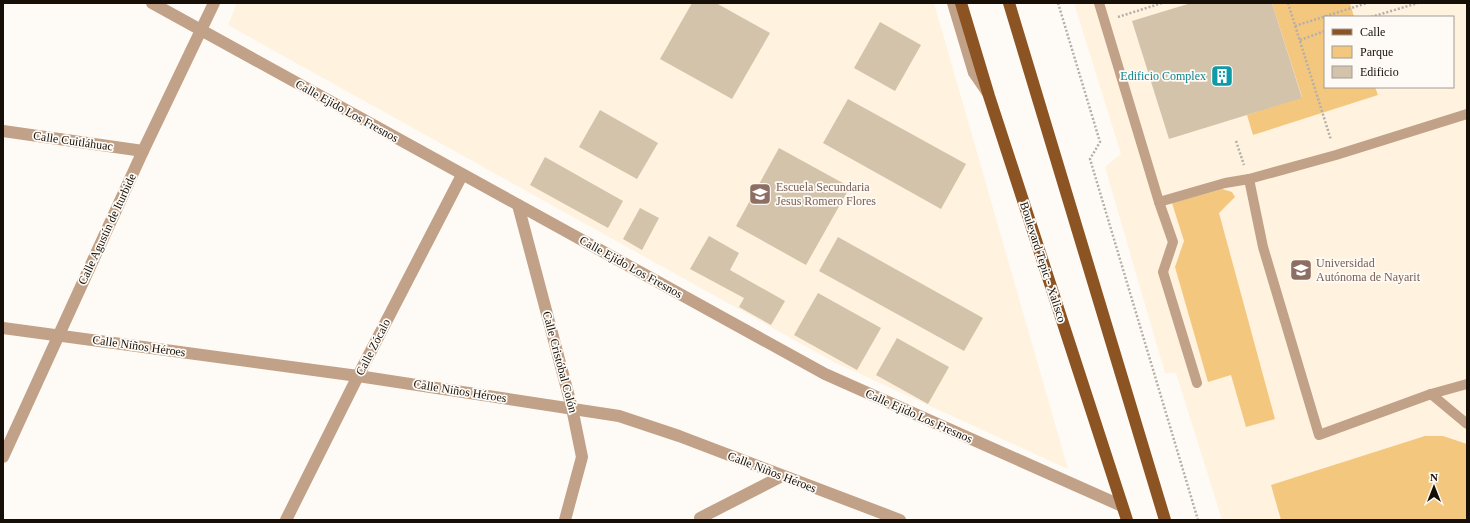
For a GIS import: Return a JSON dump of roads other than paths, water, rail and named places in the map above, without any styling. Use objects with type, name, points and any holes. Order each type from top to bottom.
[{"type":"main road","name":"Boulevard Tepic - Xalisco","points":[[961,3],[989,96],[1127,520]]},
{"type":"main road","points":[[1009,3],[1165,520]]},
{"type":"street","name":"Calle Ejido Los Fresnos","points":[[152,3],[825,374],[1122,506]]},
{"type":"street","name":"Calle Agustín de Iturbide","points":[[3,457],[143,151],[214,3]]},
{"type":"street","name":"Calle Cuitláhuac","points":[[3,131],[143,151]]},
{"type":"street","name":"Calle Zócalo","points":[[286,520],[358,376],[462,175]]},
{"type":"street","name":"Calle Cristóbal Colón","points":[[518,205],[572,408],[582,457],[565,520]]},
{"type":"street","name":"Calle Niños Héroes","points":[[3,328],[358,376],[619,416],[679,436],[900,520]]},
{"type":"street","points":[[700,520],[700,518],[782,476]]},
{"type":"lane","points":[[952,3],[973,73],[989,96]]},
{"type":"lane","points":[[1099,3],[1159,202],[1173,242],[1163,272],[1197,383]]},
{"type":"lane","points":[[1159,202],[1225,182],[1249,179],[1336,155],[1467,114]]},
{"type":"lane","points":[[1249,179],[1263,247],[1319,435],[1431,394],[1467,384]]},
{"type":"lane","points":[[1431,394],[1467,424]]},
{"type":"place","name":"Edificio Complex","points":[[1222,76]]},
{"type":"place","name":"Escuela Secundaria Jesus Romero Flores","points":[[760,194]]},
{"type":"place","name":"Universidad Autónoma de Nayarit","points":[[1301,270]]}]
